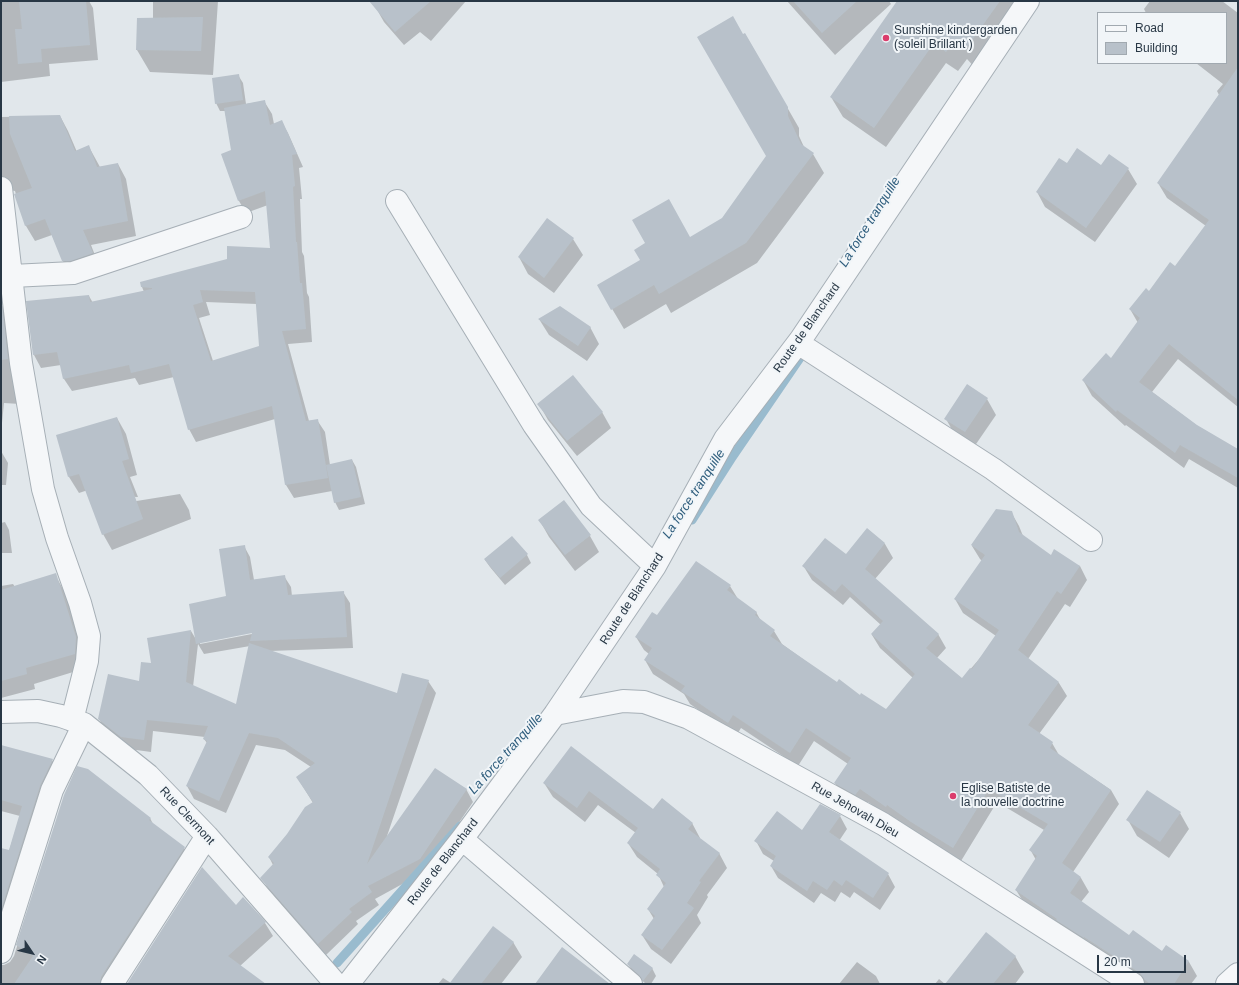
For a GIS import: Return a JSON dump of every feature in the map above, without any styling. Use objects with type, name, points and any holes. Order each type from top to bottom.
[{"type":"street","name":"Route de Blanchard","points":[[348,984],[462,839],[555,714],[655,566],[725,439],[798,343],[1028,1]]},
{"type":"street","points":[[1,188],[21,363],[43,489],[80,603],[89,636],[78,722],[52,790],[1,952]]},
{"type":"street","points":[[397,201],[534,425],[591,506],[655,566]]},
{"type":"street","points":[[12,276],[73,273],[241,217]]},
{"type":"street","points":[[798,343],[993,469],[1091,540]]},
{"type":"street","name":"Rue Jehovah Dieu","points":[[555,714],[623,701],[644,702],[689,718],[883,824],[1133,984]]},
{"type":"street","name":"Rue Clermont","points":[[1,712],[38,711],[61,716],[78,722],[148,775],[207,836],[336,984]]},
{"type":"street","points":[[112,984],[207,836]]},
{"type":"street","points":[[462,839],[631,984]]},
{"type":"street","points":[[1227,984],[1238,974]]},
{"type":"building","points":[[19,1],[86,1],[90,45],[41,49],[42,62],[18,64],[15,29],[22,29]]},
{"type":"building","points":[[369,1],[431,1],[395,32]]},
{"type":"building","points":[[793,1],[857,1],[822,33]]},
{"type":"building","points":[[897,1],[1000,1],[965,50],[955,40],[946,52],[934,43],[874,128],[830,97]]},
{"type":"building","points":[[733,16],[743,34],[745,33],[788,107],[788,116],[801,144],[814,153],[746,243],[659,294],[654,285],[611,310],[597,285],[640,260],[634,250],[645,243],[632,220],[669,199],[690,237],[722,218],[766,156],[697,37]]},
{"type":"building","points":[[203,17],[201,51],[136,50],[137,18]]},
{"type":"building","points":[[1238,67],[1238,400],[1169,344],[1139,382],[1197,425],[1238,449],[1238,478],[1180,445],[1175,453],[1117,410],[1116,412],[1082,380],[1106,353],[1111,358],[1140,318],[1129,309],[1146,288],[1149,291],[1170,262],[1175,266],[1209,220],[1157,183]]},
{"type":"building","points":[[239,74],[243,100],[215,104],[212,78]]},
{"type":"building","points":[[265,100],[270,125],[282,120],[297,154],[292,155],[295,186],[293,187],[296,242],[300,283],[302,283],[306,329],[282,331],[306,421],[318,419],[328,478],[285,485],[272,406],[188,430],[169,364],[131,373],[129,365],[63,379],[57,352],[33,355],[26,301],[89,295],[90,302],[152,289],[141,287],[140,282],[227,259],[227,246],[270,248],[265,191],[238,201],[221,154],[231,150],[224,108]],"holes":[[[200,290],[255,292],[259,346],[211,361],[193,305],[203,302]]]},
{"type":"building","points":[[60,115],[75,151],[89,145],[97,167],[118,163],[128,221],[83,230],[93,253],[71,261],[62,261],[45,219],[25,226],[14,194],[32,188],[10,134],[9,116]]},
{"type":"building","points":[[1077,148],[1101,165],[1109,154],[1129,168],[1086,228],[1036,192],[1059,158],[1067,163]]},
{"type":"building","points":[[547,218],[574,238],[544,278],[518,257]]},
{"type":"building","points":[[2,303],[8,359],[1,360],[1,304]]},
{"type":"building","points":[[560,306],[591,327],[578,346],[538,319]]},
{"type":"building","points":[[573,375],[603,412],[567,441],[537,404]]},
{"type":"building","points":[[967,384],[988,398],[965,432],[944,419]]},
{"type":"building","points":[[117,417],[129,459],[122,461],[143,519],[102,535],[79,474],[68,477],[56,435]]},
{"type":"building","points":[[352,459],[361,497],[334,503],[326,465]]},
{"type":"building","points":[[564,500],[591,535],[565,555],[538,520]]},
{"type":"building","points":[[996,509],[1012,511],[1019,532],[1051,555],[1054,549],[1080,566],[1061,594],[1057,591],[1018,650],[1059,682],[1028,725],[1053,742],[1050,748],[1111,790],[1062,863],[1081,877],[1070,893],[1129,935],[1133,930],[1162,951],[1166,945],[1189,961],[1174,984],[1150,984],[1140,973],[1056,920],[1057,919],[1015,890],[1037,856],[1029,850],[1048,824],[989,789],[953,848],[887,805],[886,807],[860,789],[855,795],[834,783],[851,758],[806,728],[790,753],[733,715],[728,723],[681,691],[685,686],[644,660],[652,648],[635,637],[652,612],[657,615],[696,561],[731,585],[727,590],[757,612],[755,615],[775,630],[770,636],[837,682],[839,679],[860,695],[861,693],[886,709],[915,674],[871,634],[883,621],[842,584],[835,592],[802,566],[825,538],[846,554],[867,528],[885,543],[865,569],[939,634],[926,648],[962,678],[970,668],[972,669],[999,630],[954,599],[985,555],[971,545]]},
{"type":"building","points":[[512,536],[528,554],[500,578],[484,559]]},
{"type":"building","points":[[245,545],[250,580],[285,575],[288,595],[344,591],[347,637],[250,641],[252,633],[196,644],[189,604],[226,596],[219,549]]},
{"type":"building","points":[[56,573],[76,637],[75,654],[26,668],[27,674],[1,681],[1,590]]},
{"type":"building","points":[[191,630],[186,682],[236,704],[249,643],[397,693],[402,673],[429,680],[367,864],[435,768],[467,789],[420,859],[368,886],[372,892],[349,909],[352,912],[318,944],[260,878],[274,863],[268,857],[287,834],[305,807],[313,802],[296,777],[315,763],[278,738],[249,733],[219,801],[186,786],[207,741],[203,739],[208,726],[147,720],[144,740],[121,737],[98,719],[108,674],[139,681],[141,662],[151,663],[147,638]]},
{"type":"building","points":[[1,745],[53,759],[40,786],[1,910],[1,848],[9,850],[22,806],[1,800]]},
{"type":"building","points":[[571,746],[653,809],[662,798],[693,823],[688,829],[720,853],[699,881],[701,882],[687,903],[694,908],[662,950],[641,935],[655,916],[647,909],[666,883],[656,875],[660,869],[627,843],[638,828],[589,791],[577,808],[543,783]]},
{"type":"building","points":[[77,766],[88,769],[151,818],[149,820],[185,847],[101,977],[100,984],[14,984],[33,956],[16,945],[64,795]]},
{"type":"building","points":[[1147,790],[1181,812],[1160,842],[1126,820]]},
{"type":"building","points":[[820,804],[841,815],[829,832],[889,873],[873,898],[846,880],[842,886],[834,880],[827,890],[813,881],[807,891],[770,866],[776,856],[754,841],[777,811],[802,830]]},
{"type":"building","points":[[202,867],[236,905],[243,897],[266,922],[228,956],[266,984],[127,984]]},
{"type":"building","points":[[493,926],[514,942],[481,984],[449,984]]},
{"type":"building","points":[[986,932],[1016,956],[993,984],[945,984]]},
{"type":"building","points":[[562,947],[610,984],[535,984]]},
{"type":"building","points":[[634,954],[653,968],[643,981],[627,964]]},
{"type":"waterway","name":"La force tranquille","points":[[692,520],[731,459],[800,358]]},
{"type":"waterway","name":"La force tranquille","points":[[337,963],[460,826]]},
{"type":"place","name":"Sunshine kindergarden (soleil Brillant )","points":[[886,38]]},
{"type":"place","name":"Eglise Batiste de la nouvelle doctrine","points":[[953,796]]}]
